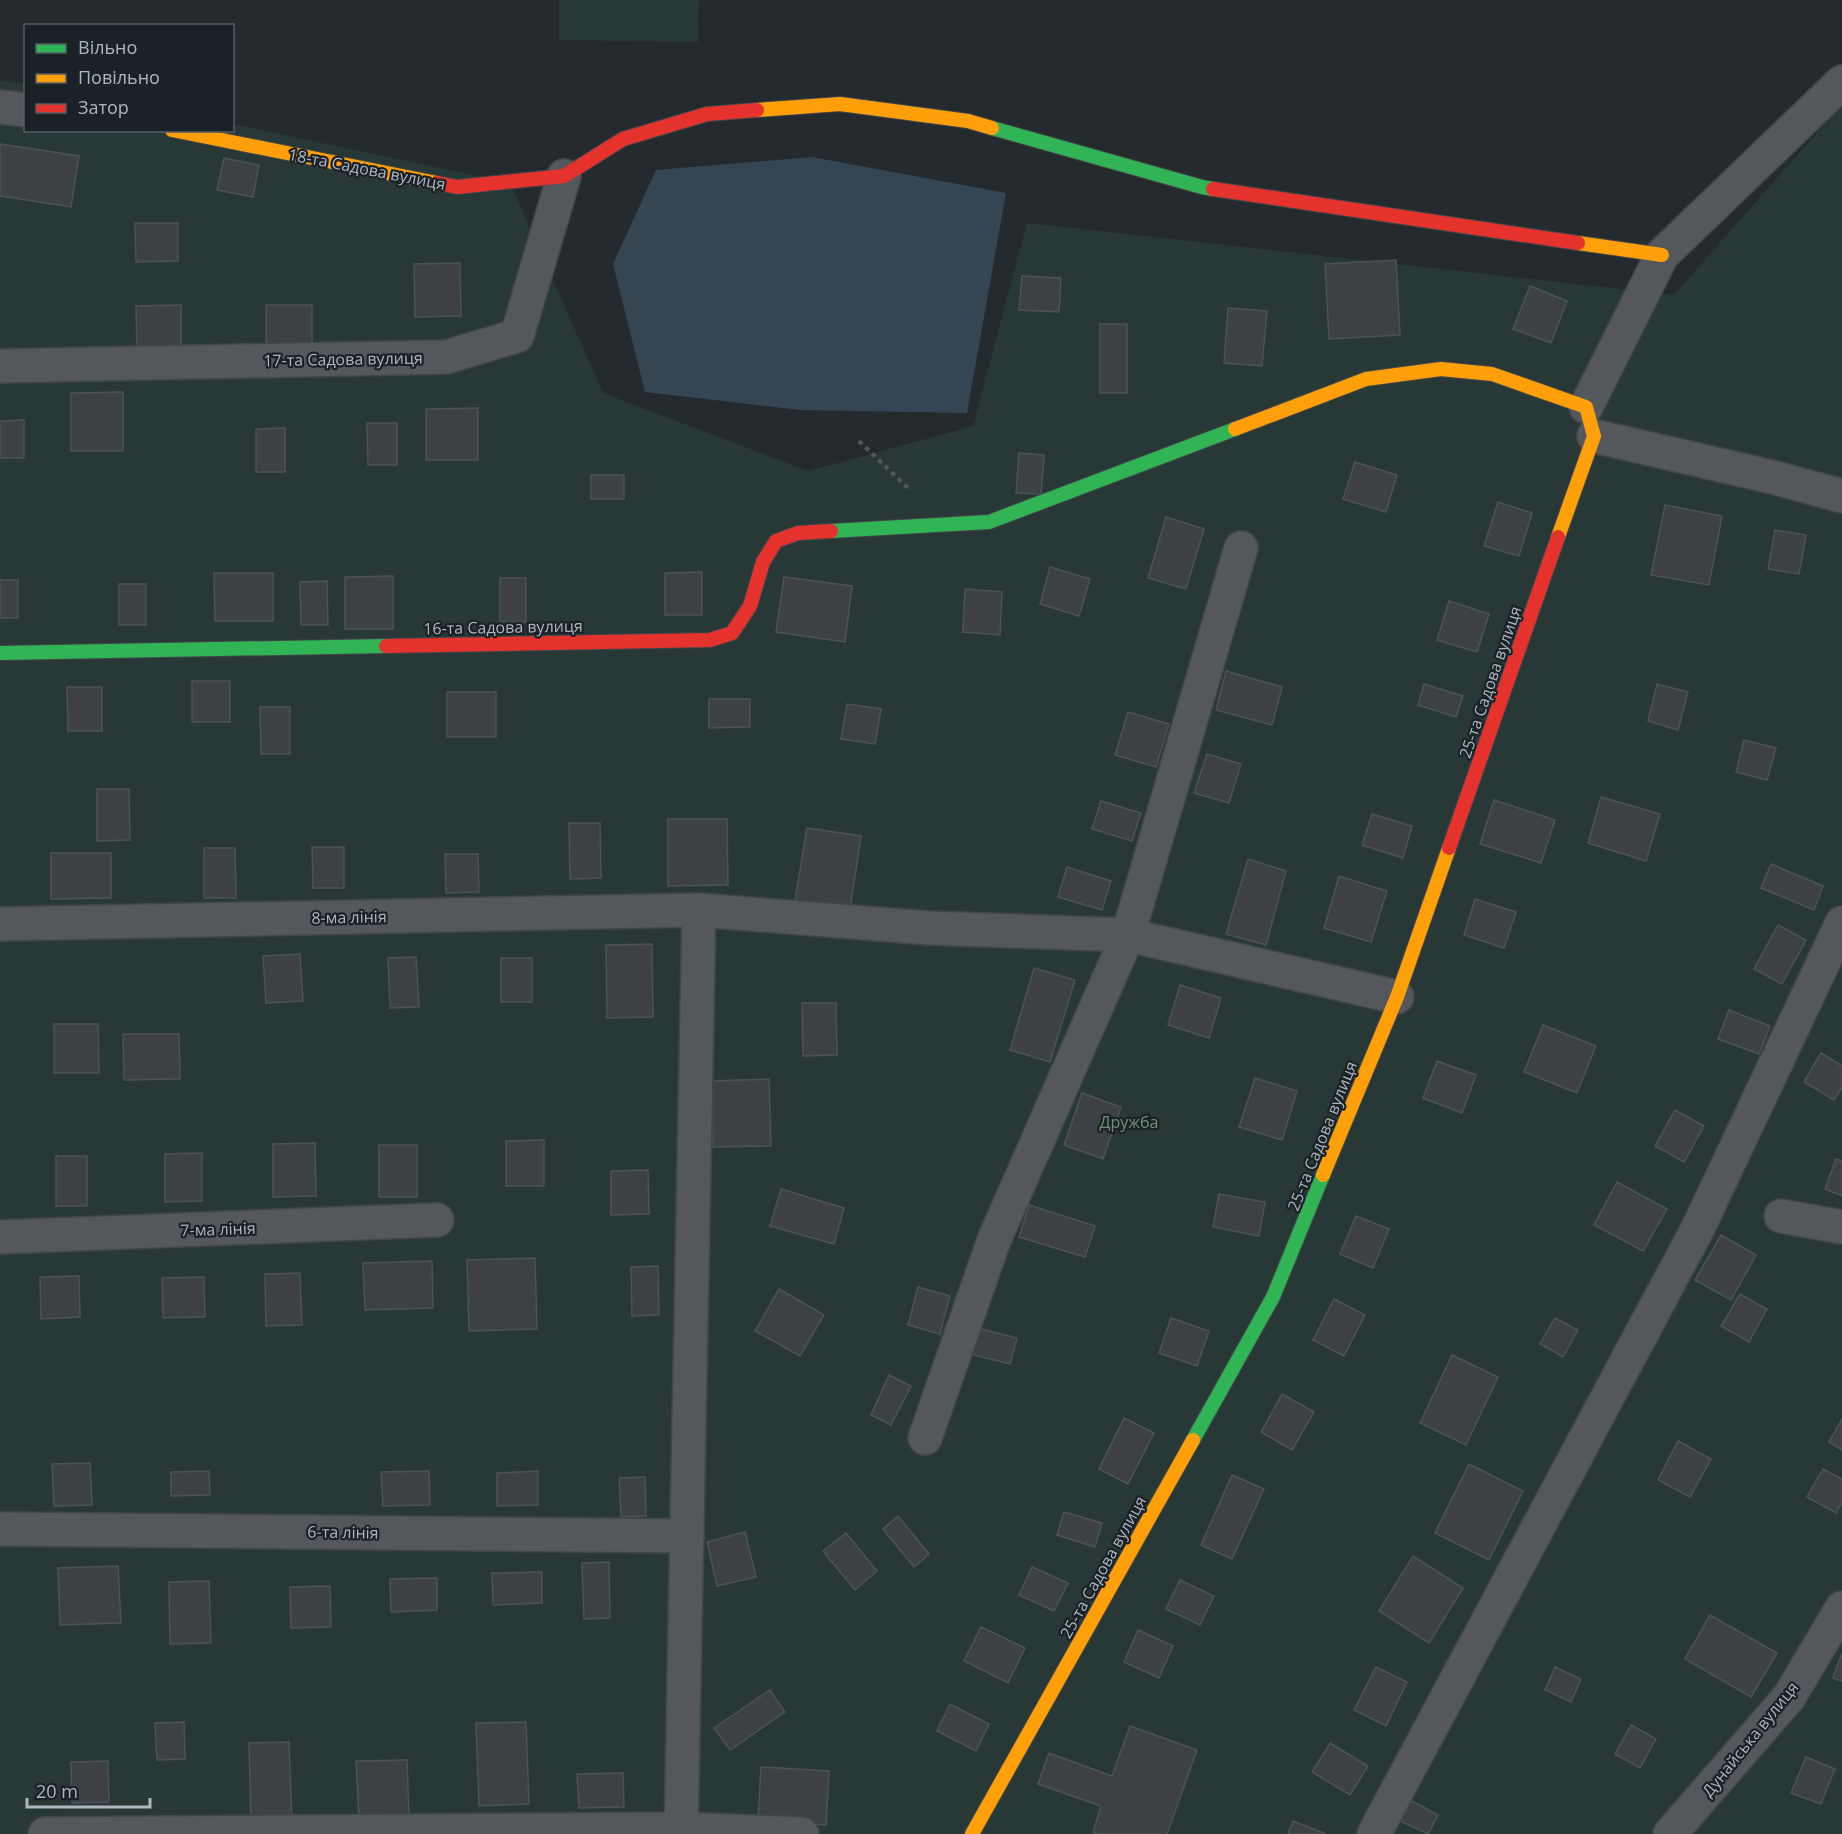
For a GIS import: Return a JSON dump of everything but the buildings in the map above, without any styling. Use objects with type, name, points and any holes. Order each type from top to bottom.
[{"type":"street","points":[[1842,82],[1662,255],[1590,421],[1842,496]]},
{"type":"street","points":[[564,176],[623,139],[707,114],[840,104],[968,121],[1202,187],[1662,255]]},
{"type":"street","points":[[0,107],[24,110]]},
{"type":"street","name":"18-та Садова вулиця","points":[[182,132],[457,187],[564,176]]},
{"type":"street","name":"17-та Садова вулиця","points":[[0,366],[446,357],[517,336],[564,176]]},
{"type":"street","name":"16-та Садова вулиця","points":[[0,653],[710,640],[732,633],[750,606],[762,562],[776,541],[798,533],[989,522],[1366,379],[1442,369],[1492,374],[1590,421]]},
{"type":"street","name":"25-та Садова вулиця","points":[[972,1834],[1273,1297],[1397,997],[1590,421]]},
{"type":"street","points":[[925,1438],[994,1240],[1128,935],[1241,548]]},
{"type":"street","points":[[681,1831],[699,910]]},
{"type":"street","name":"8-ма лінія","points":[[0,924],[699,910],[929,928],[1128,935],[1397,997]]},
{"type":"street","points":[[1374,1834],[1698,1228],[1842,923]]},
{"type":"street","points":[[1780,1216],[1842,1227]]},
{"type":"street","name":"7-ма лінія","points":[[0,1237],[437,1220]]},
{"type":"street","name":"6-та лінія","points":[[0,1529],[687,1536]]},
{"type":"street","name":"Дунайська вулиця","points":[[1670,1834],[1789,1696],[1842,1608]]},
{"type":"street","points":[[45,1834],[681,1831],[802,1834]]},
{"type":"path","points":[[859,441],[946,524]]},
{"type":"green space","points":[[559,0],[699,0],[698,42],[559,40]]},
{"type":"green space","name":"Дружба","points":[[0,80],[24,84],[24,132],[234,132],[234,124],[510,183],[603,393],[808,471],[973,426],[1027,223],[1674,295],[1842,104],[1842,1834],[0,1834]]},
{"type":"water","points":[[812,157],[1006,193],[967,413],[800,410],[645,392],[613,264],[656,170]]},
{"type":"traffic: fast","points":[[992,128],[1213,189]]},
{"type":"traffic: fast","points":[[831,531],[989,522],[1235,429]]},
{"type":"traffic: fast","points":[[0,653],[386,646]]},
{"type":"traffic: fast","points":[[1193,1440],[1273,1297],[1323,1175]]},
{"type":"traffic: slow","points":[[757,110],[840,104],[968,121],[992,128]]},
{"type":"traffic: slow","points":[[182,132],[437,183]]},
{"type":"traffic: slow","points":[[1578,243],[1662,255]]},
{"type":"traffic: slow","points":[[1235,429],[1366,379],[1441,369],[1492,374],[1586,407],[1594,436],[1558,537]]},
{"type":"traffic: slow","points":[[1323,1175],[1397,997],[1449,848]]},
{"type":"traffic: slow","points":[[972,1834],[1193,1440]]},
{"type":"traffic: jam","points":[[437,183],[457,187],[564,176],[623,139],[707,114],[757,110]]},
{"type":"traffic: jam","points":[[1213,189],[1578,243]]},
{"type":"traffic: jam","points":[[386,646],[710,640],[732,633],[750,606],[763,562],[776,541],[798,533],[831,531]]},
{"type":"traffic: jam","points":[[1449,848],[1558,537]]}]
